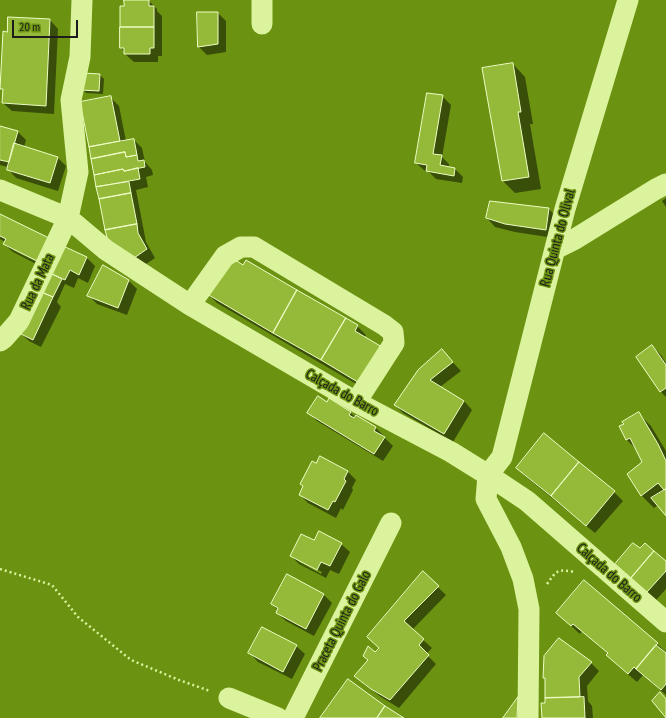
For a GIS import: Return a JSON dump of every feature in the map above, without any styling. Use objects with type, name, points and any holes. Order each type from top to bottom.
[{"type":"street","name":"Rua da Mata","points":[[0,341],[19,321],[68,218],[78,172],[71,100],[80,57],[82,0]]},
{"type":"street","points":[[262,0],[262,24]]},
{"type":"street","name":"Rua Quinta do Olival","points":[[488,475],[502,457],[565,209],[628,0]]},
{"type":"street","points":[[555,250],[666,184]]},
{"type":"street","name":"Calçada do Barro","points":[[0,190],[68,218],[106,250],[190,305],[356,402],[451,452],[488,475],[527,501],[666,622]]},
{"type":"street","points":[[190,305],[225,256],[240,247],[254,247],[384,324],[392,332],[394,343],[356,402]]},
{"type":"street","points":[[488,475],[486,499],[511,547],[523,579],[529,609],[528,718]]},
{"type":"street","name":"Praceta Quinta do Galo","points":[[293,718],[391,523]]},
{"type":"street","points":[[229,698],[278,718]]},
{"type":"path","points":[[0,569],[52,585],[78,617],[131,660],[179,680],[229,698]]},
{"type":"path","points":[[529,609],[555,573],[563,570],[576,572]]},
{"type":"building","points":[[124,0],[149,0],[149,6],[154,6],[154,27],[120,27],[120,6],[124,6]]},
{"type":"building","points":[[197,12],[218,12],[218,44],[198,47]]},
{"type":"building","points":[[8,17],[50,19],[46,106],[2,103],[3,89],[0,89],[3,31],[7,32]]},
{"type":"building","points":[[120,27],[154,27],[154,48],[150,48],[150,54],[124,54],[124,48],[120,48]]},
{"type":"building","points":[[513,63],[521,112],[518,112],[529,177],[502,181],[482,68]]},
{"type":"building","points":[[83,73],[100,74],[99,91],[81,90]]},
{"type":"building","points":[[427,93],[443,95],[433,154],[442,155],[440,165],[455,168],[454,176],[426,171],[427,165],[415,163]]},
{"type":"building","points":[[111,96],[120,141],[89,147],[80,102]]},
{"type":"building","points":[[0,126],[18,131],[9,162],[0,160]]},
{"type":"building","points":[[134,139],[137,155],[126,157],[125,152],[91,159],[89,147]]},
{"type":"building","points":[[14,143],[58,157],[50,183],[7,170]]},
{"type":"building","points":[[125,152],[126,157],[137,155],[138,161],[144,160],[145,167],[124,171],[123,169],[94,175],[91,159]]},
{"type":"building","points":[[138,168],[140,179],[96,187],[94,175],[123,169],[124,171]]},
{"type":"building","points":[[129,182],[131,193],[99,199],[96,187]]},
{"type":"building","points":[[131,193],[137,224],[105,230],[99,199]]},
{"type":"building","points":[[490,201],[549,208],[546,230],[505,224],[486,218]]},
{"type":"building","points":[[0,214],[51,239],[39,262],[3,244],[6,239],[0,236]]},
{"type":"building","points":[[137,224],[138,233],[147,249],[134,258],[108,241],[105,230]]},
{"type":"building","points":[[61,245],[87,257],[79,275],[70,270],[65,280],[48,272]]},
{"type":"building","points":[[229,256],[243,265],[246,260],[297,290],[273,333],[207,294]]},
{"type":"building","points":[[103,265],[129,280],[118,308],[87,296]]},
{"type":"building","points":[[48,272],[62,279],[53,297],[39,291]]},
{"type":"building","points":[[297,290],[346,318],[321,360],[273,333]]},
{"type":"building","points":[[39,291],[53,297],[33,340],[19,333]]},
{"type":"building","points":[[346,318],[358,325],[355,331],[382,347],[361,384],[321,360]]},
{"type":"building","points":[[652,345],[666,365],[666,388],[660,392],[636,357]]},
{"type":"building","points":[[442,349],[453,362],[430,380],[464,401],[444,434],[394,405],[418,370]]},
{"type":"building","points":[[318,396],[327,402],[329,398],[351,412],[349,415],[354,418],[356,415],[376,427],[374,431],[385,437],[374,454],[307,413]]},
{"type":"building","points":[[639,412],[666,461],[666,489],[664,490],[658,483],[641,496],[627,474],[642,462],[630,438],[626,440],[619,426],[624,424],[622,422]]},
{"type":"building","points":[[544,433],[579,462],[551,496],[516,468]]},
{"type":"building","points":[[320,456],[348,471],[344,479],[346,481],[335,502],[333,501],[328,510],[299,495],[303,486],[300,484],[312,461],[316,463]]},
{"type":"building","points":[[579,462],[615,491],[586,526],[551,496]]},
{"type":"building","points":[[666,489],[666,516],[651,498]]},
{"type":"building","points":[[319,531],[342,543],[330,566],[321,562],[317,570],[290,556],[301,534],[314,540]]},
{"type":"building","points":[[633,543],[640,548],[645,543],[654,551],[631,578],[615,564]]},
{"type":"building","points":[[654,551],[666,561],[666,571],[647,592],[631,578]]},
{"type":"building","points":[[423,571],[439,586],[404,621],[424,639],[419,645],[429,655],[390,700],[371,689],[354,676],[368,660],[363,656],[368,646],[375,652],[379,648],[367,637]]},
{"type":"building","points":[[287,574],[324,594],[306,629],[276,613],[278,608],[271,604]]},
{"type":"building","points":[[584,580],[658,643],[636,669],[634,667],[628,674],[606,655],[608,653],[573,624],[571,626],[556,613]]},
{"type":"building","points":[[262,627],[297,645],[283,672],[248,653]]},
{"type":"building","points":[[559,638],[592,662],[579,677],[580,697],[545,698],[545,678],[543,678],[544,656]]},
{"type":"building","points":[[656,645],[666,653],[666,684],[661,690],[636,669]]},
{"type":"building","points":[[348,679],[385,706],[377,718],[320,718]]},
{"type":"building","points":[[660,692],[666,699],[666,718],[652,701]]},
{"type":"building","points":[[518,697],[517,718],[503,718]]},
{"type":"building","points":[[584,697],[585,718],[542,718],[541,703],[545,703],[545,698]]},
{"type":"building","points":[[385,706],[404,718],[377,718]]}]
